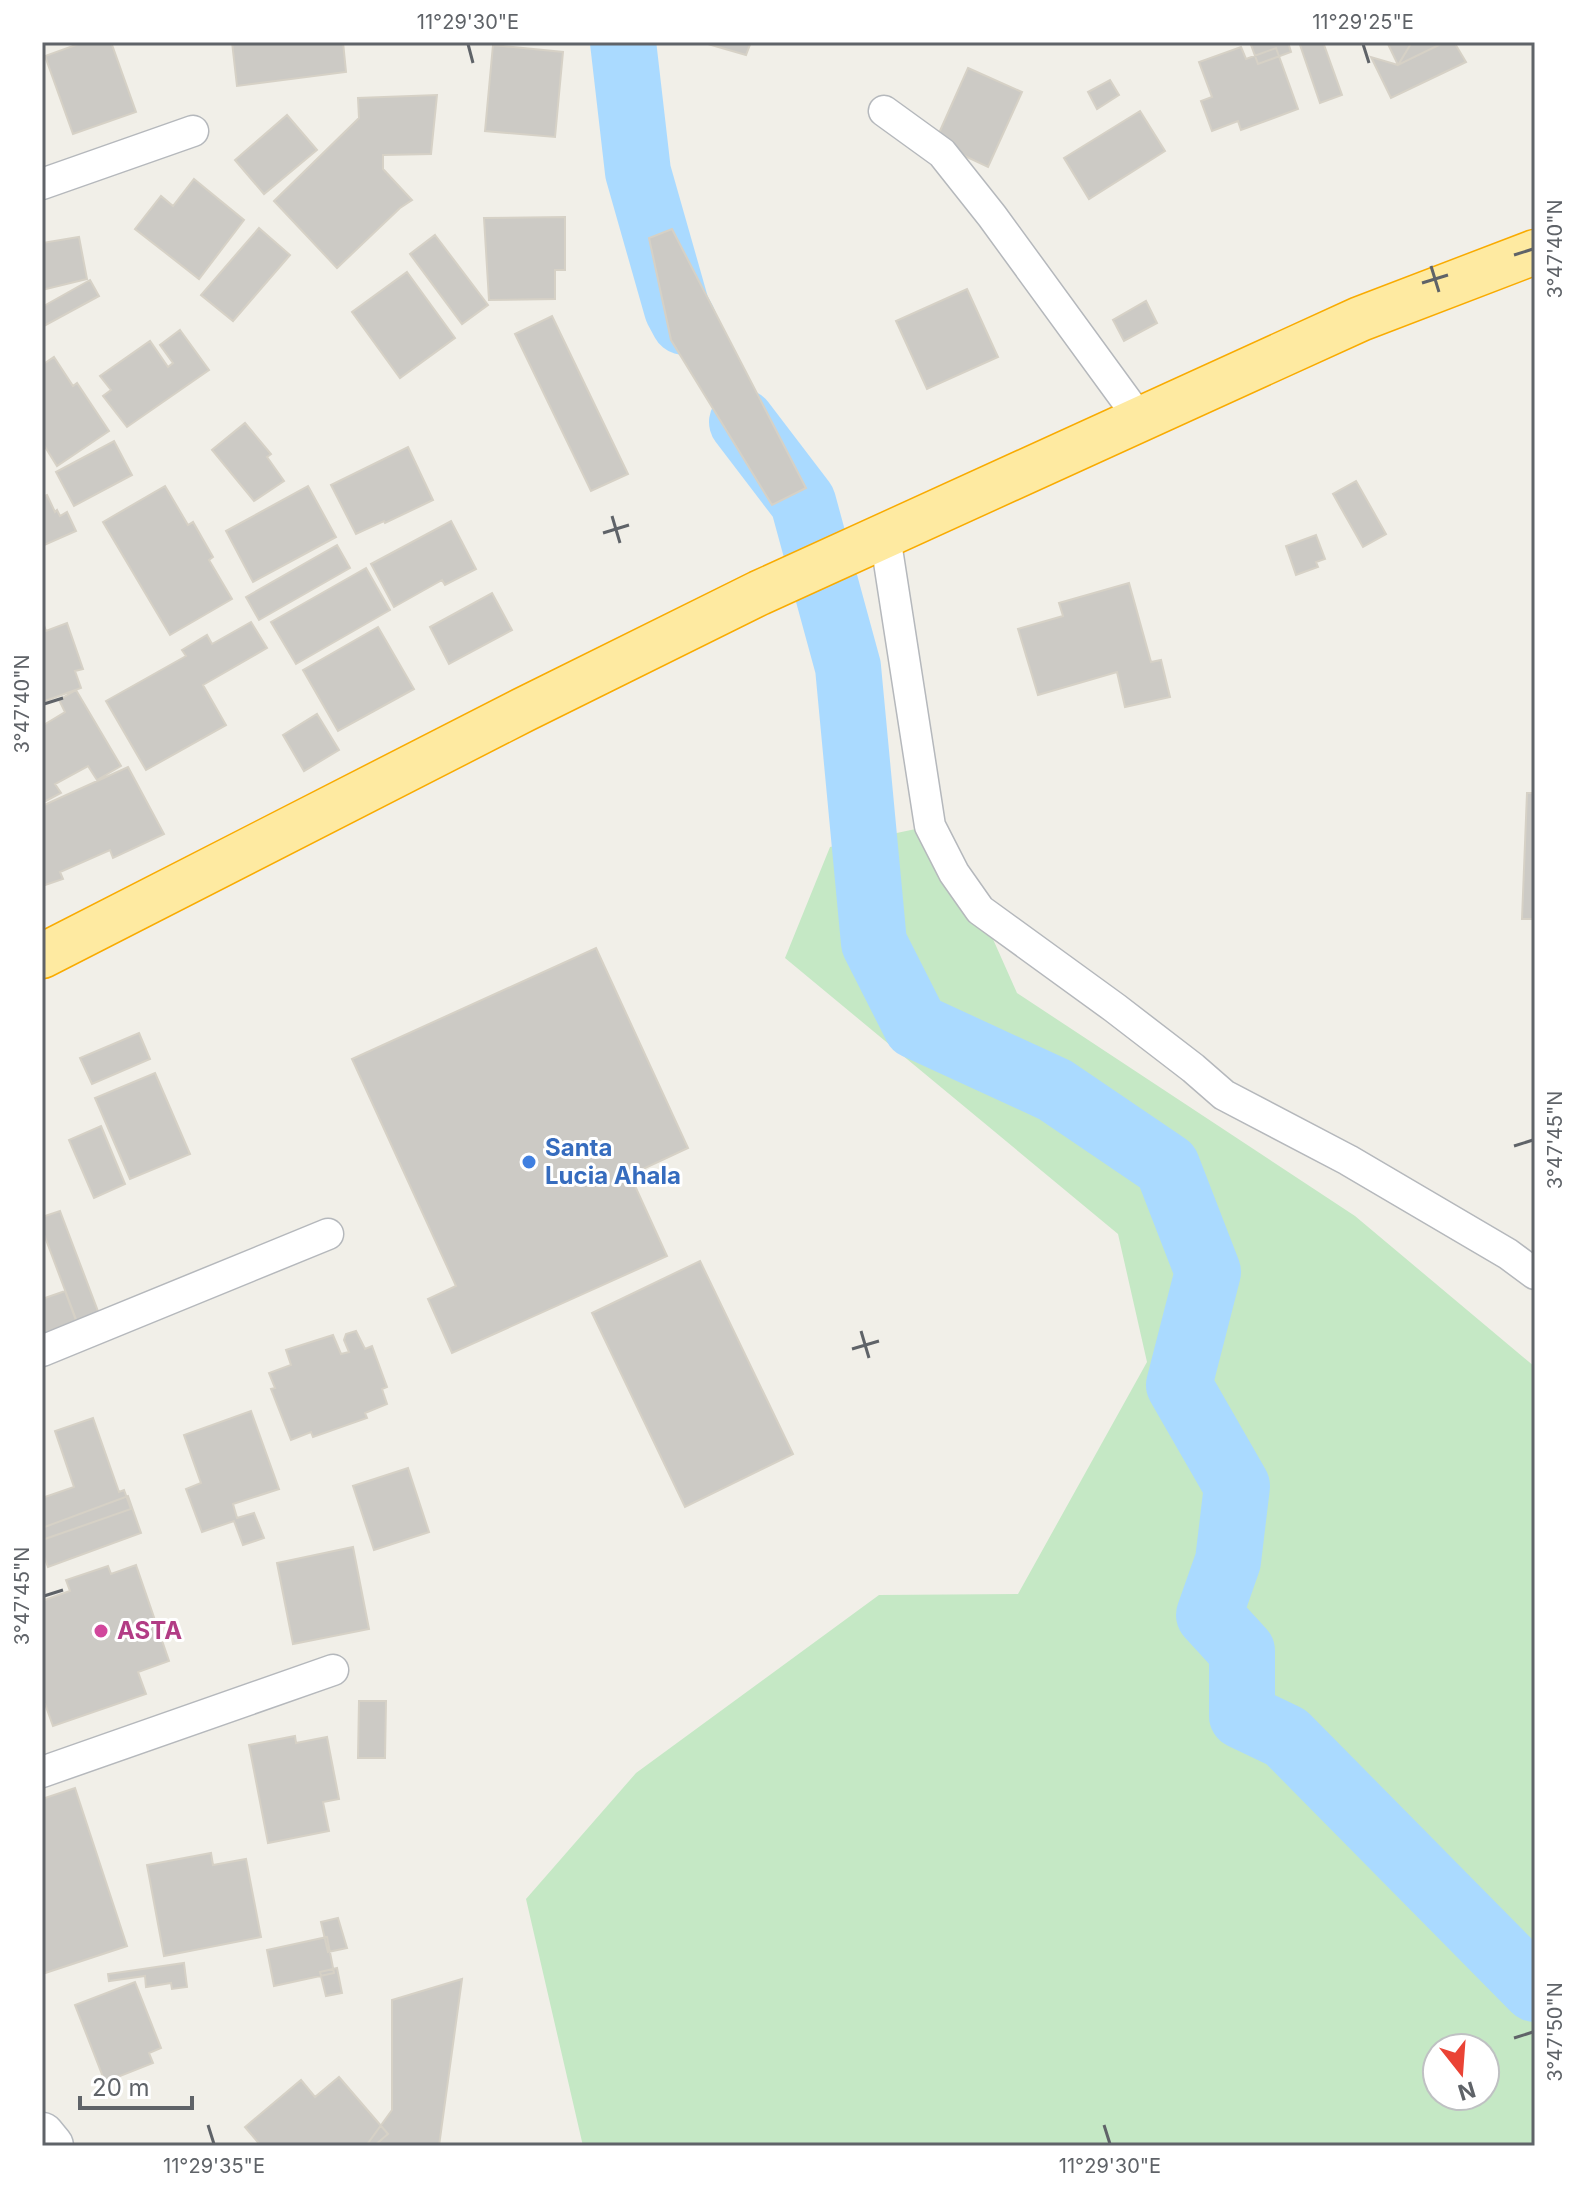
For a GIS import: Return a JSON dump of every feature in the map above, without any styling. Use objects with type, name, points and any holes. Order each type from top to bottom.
[{"type":"highway","points":[[42,956],[759,593],[1360,319],[1535,252]]},
{"type":"main road","points":[[42,2135],[51,2146]]},
{"type":"street","points":[[884,111],[942,153],[992,216],[1140,419]]},
{"type":"street","points":[[42,184],[193,131]]},
{"type":"street","points":[[885,536],[930,826],[954,873],[980,910],[1115,1008],[1224,1095],[1348,1160],[1508,1254],[1535,1274]]},
{"type":"street","points":[[42,1351],[328,1234]]},
{"type":"street","points":[[42,1772],[333,1670]]},
{"type":"green space","points":[[930,826],[980,910],[1017,993],[1355,1216],[1535,1367],[1535,2146],[583,2146],[526,1899],[636,1773],[879,1595],[1018,1594],[1147,1362],[1118,1234],[785,958],[830,847]]},
{"type":"building","points":[[84,42],[111,42],[136,112],[73,134],[45,56]]},
{"type":"building","points":[[232,42],[343,42],[346,72],[237,86]]},
{"type":"building","points":[[701,42],[751,42],[746,55]]},
{"type":"building","points":[[1250,42],[1288,42],[1291,52],[1258,64]]},
{"type":"building","points":[[1299,42],[1323,42],[1342,95],[1320,103]]},
{"type":"building","points":[[1387,42],[1445,42],[1398,65]]},
{"type":"building","points":[[1412,42],[1454,42],[1466,62],[1391,98],[1371,57],[1398,65]]},
{"type":"building","points":[[493,45],[563,52],[555,137],[485,131]]},
{"type":"building","points":[[1241,47],[1246,59],[1276,48],[1298,109],[1241,130],[1238,121],[1212,131],[1201,101],[1212,97],[1199,62]]},
{"type":"building","points":[[968,68],[1022,92],[988,167],[935,142]]},
{"type":"building","points":[[1110,80],[1119,95],[1097,109],[1088,92]]},
{"type":"building","points":[[437,95],[431,154],[383,155],[383,169],[412,200],[337,268],[274,201],[359,118],[358,98]]},
{"type":"building","points":[[1140,111],[1165,151],[1089,199],[1064,158]]},
{"type":"building","points":[[287,115],[317,150],[264,194],[235,160]]},
{"type":"building","points":[[194,179],[244,220],[199,279],[135,229],[161,196],[173,206]]},
{"type":"building","points":[[565,217],[565,270],[555,270],[555,299],[489,300],[484,218]]},
{"type":"building","points":[[259,228],[290,255],[233,321],[201,295]]},
{"type":"building","points":[[672,229],[806,488],[772,505],[671,340],[649,238]]},
{"type":"building","points":[[435,235],[488,305],[462,324],[410,254]]},
{"type":"building","points":[[79,237],[87,279],[42,290],[42,243]]},
{"type":"building","points":[[407,272],[455,338],[400,378],[352,312]]},
{"type":"building","points":[[90,280],[99,296],[42,327],[42,307]]},
{"type":"building","points":[[967,289],[998,357],[927,389],[896,321]]},
{"type":"building","points":[[1146,301],[1157,323],[1124,341],[1113,320]]},
{"type":"building","points":[[552,316],[628,474],[591,491],[515,334]]},
{"type":"building","points":[[180,330],[209,370],[127,427],[103,396],[111,390],[100,376],[150,341],[168,367],[173,363],[160,345]]},
{"type":"building","points":[[54,357],[73,386],[77,383],[109,431],[57,466],[42,442],[42,365]]},
{"type":"building","points":[[245,423],[271,454],[267,457],[284,481],[254,501],[212,450]]},
{"type":"building","points":[[114,441],[132,475],[74,506],[56,472]]},
{"type":"building","points":[[408,447],[433,500],[356,534],[331,485]]},
{"type":"building","points":[[1356,481],[1386,534],[1363,547],[1333,494]]},
{"type":"building","points":[[165,486],[188,525],[193,522],[213,557],[209,560],[232,599],[170,635],[103,522]]},
{"type":"building","points":[[308,486],[336,537],[253,582],[226,531]]},
{"type":"building","points":[[47,495],[55,512],[57,510],[60,516],[67,512],[76,531],[42,546],[42,497]]},
{"type":"building","points":[[451,521],[476,569],[445,585],[442,580],[394,607],[371,564]]},
{"type":"building","points":[[1316,535],[1325,559],[1316,562],[1318,567],[1296,575],[1286,546]]},
{"type":"building","points":[[337,545],[350,568],[259,620],[246,597]]},
{"type":"building","points":[[366,568],[390,610],[296,664],[271,622]]},
{"type":"building","points":[[1129,583],[1151,662],[1161,660],[1170,697],[1125,707],[1117,672],[1038,695],[1018,629],[1063,616],[1059,603]]},
{"type":"building","points":[[492,593],[512,630],[449,664],[430,627]]},
{"type":"building","points":[[42,620],[46,631],[67,623],[83,669],[75,671],[81,688],[42,702]]},
{"type":"building","points":[[251,622],[267,648],[203,685],[226,725],[146,770],[106,701],[186,656],[182,650],[207,635],[212,644]]},
{"type":"building","points":[[378,627],[414,689],[338,731],[303,670]]},
{"type":"building","points":[[76,690],[121,766],[97,780],[88,766],[55,784],[61,793],[42,803],[42,726],[65,712],[59,700]]},
{"type":"building","points":[[317,714],[339,750],[304,771],[283,735]]},
{"type":"building","points":[[128,767],[164,834],[113,858],[110,850],[60,872],[63,879],[42,886],[42,806]]},
{"type":"building","points":[[1527,793],[1535,793],[1535,919],[1522,919]]},
{"type":"building","name":"Santa Lucia Ahala","points":[[596,948],[688,1148],[630,1175],[667,1256],[452,1353],[428,1299],[456,1286],[352,1059]]},
{"type":"building","points":[[139,1033],[150,1059],[92,1084],[80,1058]]},
{"type":"building","points":[[155,1073],[190,1154],[130,1179],[95,1098]]},
{"type":"building","points":[[101,1126],[125,1184],[94,1198],[69,1140]]},
{"type":"building","points":[[60,1211],[99,1314],[77,1322],[42,1229],[42,1217]]},
{"type":"building","points":[[700,1261],[793,1454],[685,1507],[592,1313]]},
{"type":"building","points":[[65,1291],[84,1342],[42,1358],[42,1299]]},
{"type":"building","points":[[356,1331],[365,1349],[372,1346],[387,1387],[382,1389],[387,1404],[365,1413],[367,1418],[313,1437],[311,1432],[291,1440],[271,1389],[275,1388],[269,1373],[291,1365],[286,1350],[333,1335],[341,1354],[349,1352],[344,1340],[346,1334]]},
{"type":"building","points":[[251,1411],[279,1489],[233,1504],[237,1518],[254,1513],[264,1538],[243,1545],[234,1521],[202,1532],[186,1489],[201,1483],[184,1435]]},
{"type":"building","points":[[93,1418],[119,1492],[124,1490],[131,1509],[42,1540],[42,1498],[74,1487],[55,1431]]},
{"type":"building","points":[[408,1468],[429,1532],[374,1550],[353,1486]]},
{"type":"building","points":[[128,1496],[141,1533],[48,1567],[42,1551],[42,1528]]},
{"type":"building","points":[[353,1547],[369,1629],[293,1644],[277,1563]]},
{"type":"building","name":"ASTA","points":[[136,1565],[169,1661],[138,1672],[146,1694],[53,1726],[45,1704],[42,1705],[42,1601],[70,1591],[66,1580],[108,1566],[111,1574]]},
{"type":"building","points":[[359,1701],[386,1701],[385,1758],[358,1758]]},
{"type":"building","points":[[295,1736],[296,1743],[327,1737],[339,1799],[323,1802],[329,1831],[268,1843],[249,1745]]},
{"type":"building","points":[[75,1788],[127,1946],[42,1974],[42,1799]]},
{"type":"building","points":[[211,1853],[213,1865],[246,1859],[261,1937],[164,1956],[147,1865]]},
{"type":"building","points":[[338,1918],[347,1948],[328,1952],[321,1922]]},
{"type":"building","points":[[327,1937],[334,1973],[274,1986],[267,1950]]},
{"type":"building","points":[[184,1963],[187,1987],[172,1989],[171,1983],[146,1987],[145,1976],[109,1981],[108,1974]]},
{"type":"building","points":[[337,1968],[342,1993],[326,1996],[320,1972]]},
{"type":"building","points":[[462,1979],[439,2146],[366,2146],[392,2110],[392,2000]]},
{"type":"building","points":[[135,1982],[161,2048],[149,2053],[153,2063],[105,2082],[75,2005]]},
{"type":"building","points":[[339,2077],[388,2134],[374,2146],[261,2146],[245,2127],[301,2080],[315,2097]]},
{"type":"waterway","points":[[623,42],[638,172],[677,309],[684,322]]},
{"type":"waterway","points":[[742,422],[803,502],[848,667],[874,943],[916,1026],[1055,1090],[1167,1166],[1208,1272],[1179,1385],[1237,1486],[1228,1561],[1209,1615],[1242,1651],[1242,1716],[1286,1737],[1535,1989]]},
{"type":"place","name":"Santa Lucia Ahala","points":[[529,1162]]},
{"type":"place","name":"ASTA","points":[[101,1631]]}]
